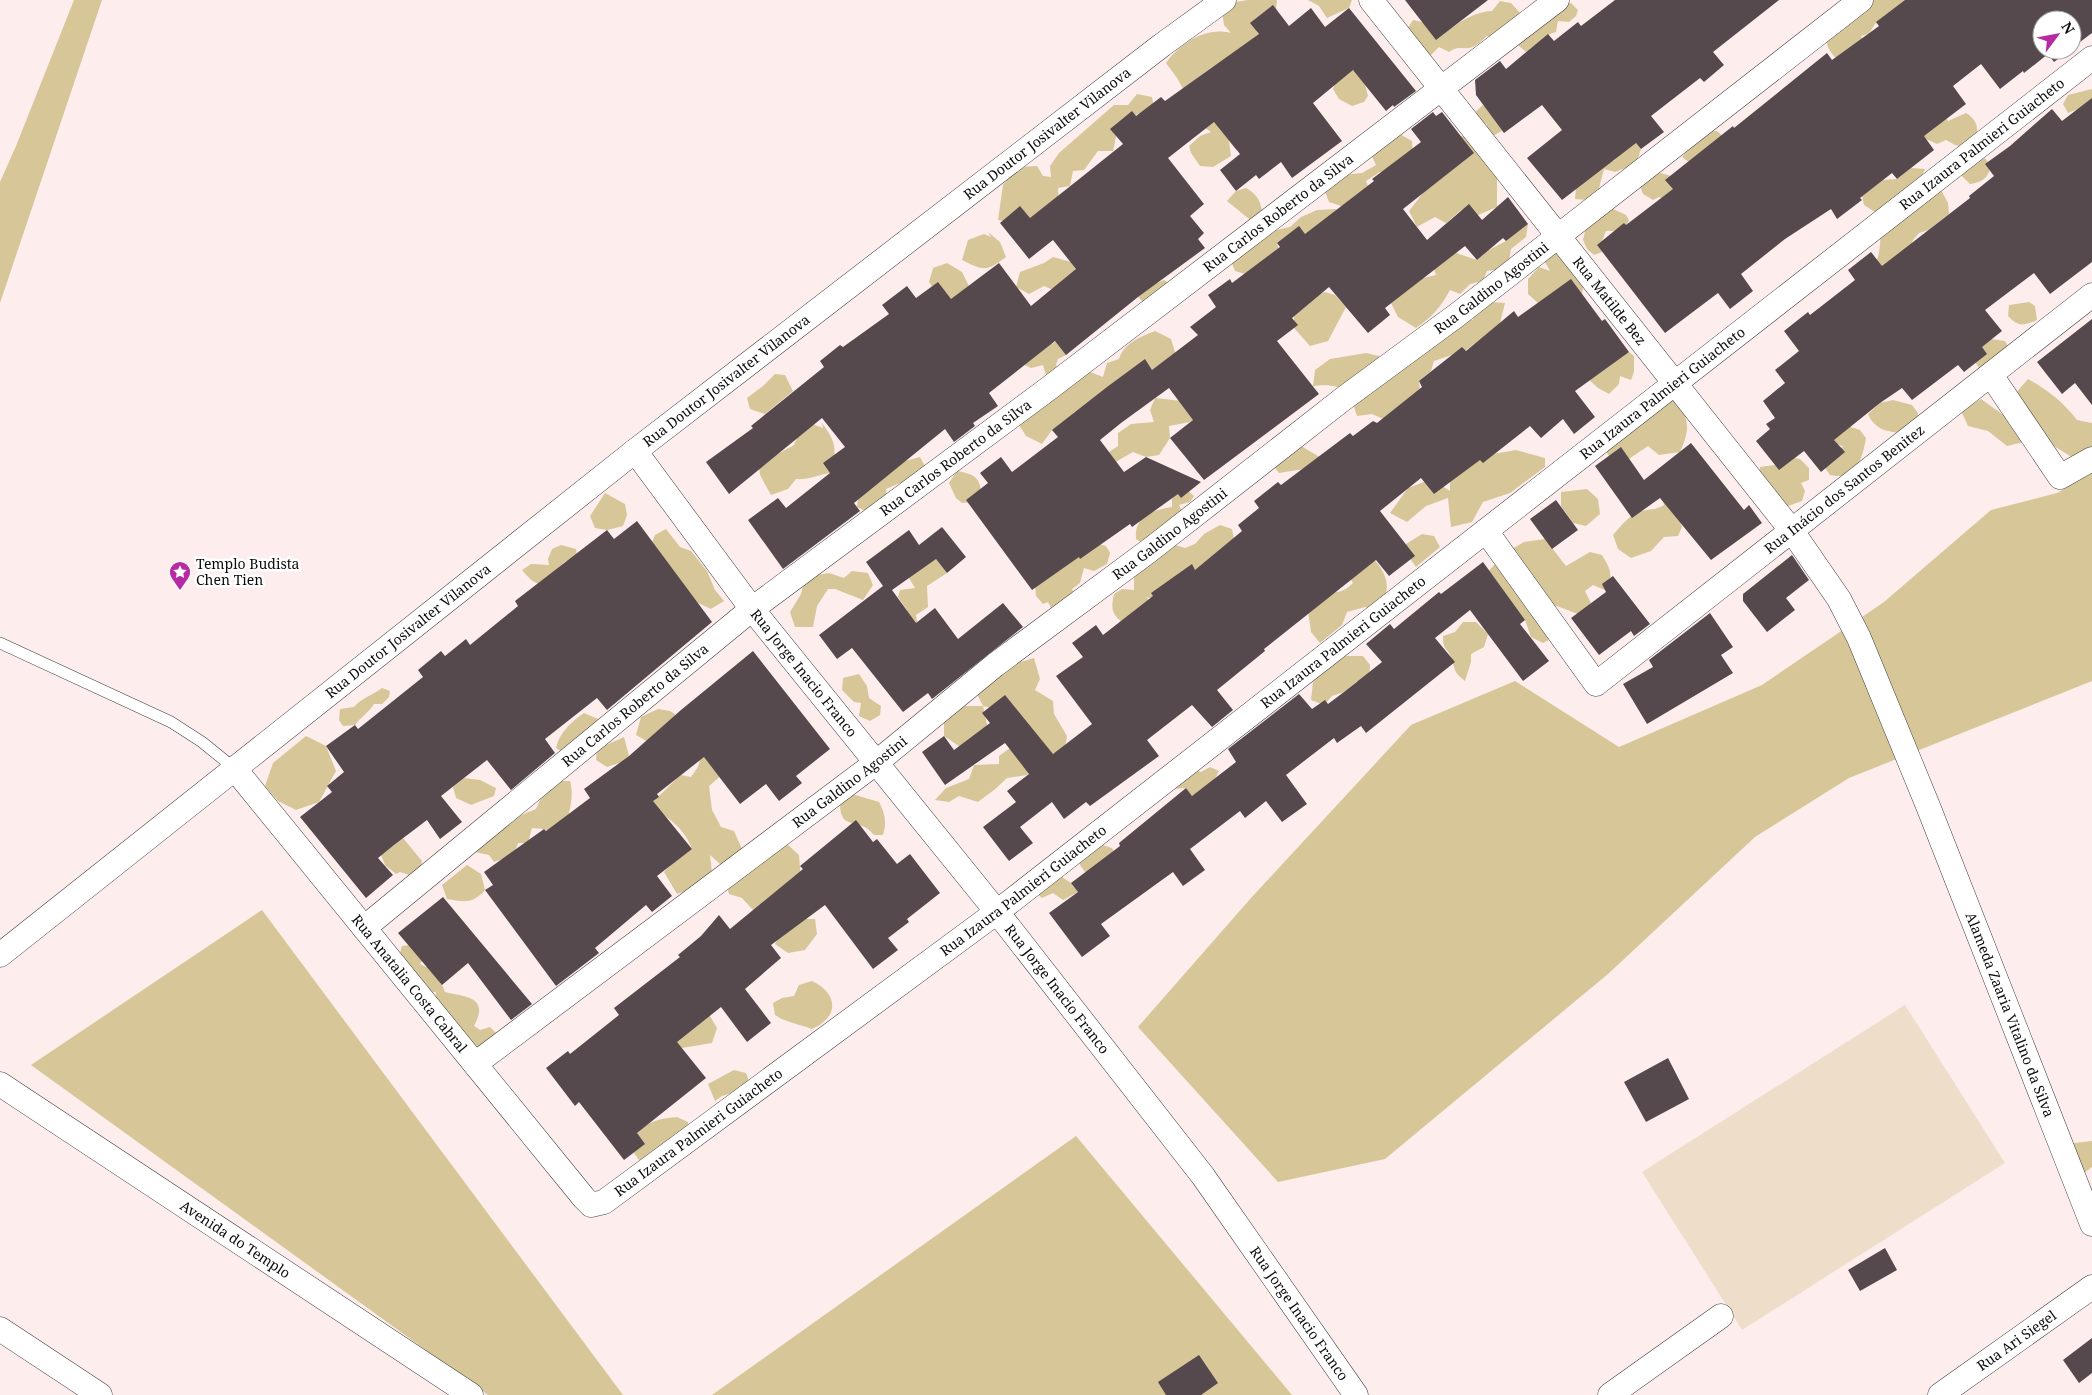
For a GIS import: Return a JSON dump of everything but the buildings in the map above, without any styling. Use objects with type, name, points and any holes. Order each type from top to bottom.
[{"type":"street","name":"Rua Doutor Josivalter Vilanova","points":[[0,955],[635,451],[1162,45],[1224,0]]},
{"type":"street","name":"Rua Matilde Bez","points":[[1371,0],[1792,531]]},
{"type":"street","name":"Rua Carlos Roberto da Silva","points":[[364,928],[752,609],[1048,389],[1557,0]]},
{"type":"street","name":"Rua Galdino Agostini","points":[[475,1064],[877,762],[995,665],[1150,550],[1343,399],[1457,315],[1861,0]]},
{"type":"street","name":"Rua Izaura Palmieri Guiacheto","points":[[584,1198],[591,1205],[604,1202],[997,912],[2092,58]]},
{"type":"street","name":"Rua Inácio dos Santos Benitez","points":[[1486,531],[1596,684],[2092,295]]},
{"type":"street","points":[[1991,375],[2060,477],[2092,459]]},
{"type":"street","name":"Rua Jorge Inacio Franco","points":[[635,451],[752,609],[997,912],[1203,1176],[1356,1395]]},
{"type":"street","name":"Alameda Zaaria Vitalino da Silva","points":[[1792,531],[1839,599],[1859,638],[1928,806],[2092,1224]]},
{"type":"street","name":"Rua Anatalia Costa Cabral","points":[[234,768],[584,1198]]},
{"type":"street","name":"Avenida do Templo","points":[[0,1084],[471,1395]]},
{"type":"street","name":"Rua Ari Siegel","points":[[1940,1395],[2092,1287]]},
{"type":"street","points":[[1610,1395],[1721,1316]]},
{"type":"street","points":[[0,1329],[100,1395]]},
{"type":"lane","points":[[0,643],[172,722],[202,742],[234,768]]},
{"type":"shaded area","points":[[74,0],[102,0],[0,303],[0,182]]},
{"type":"shaded area","points":[[1277,0],[1276,9],[1265,18],[1254,20],[1257,32],[1264,41],[1211,68],[1202,75],[1208,86],[1187,96],[1166,63],[1178,49],[1194,38],[1212,32],[1222,31],[1231,33],[1224,25],[1222,12],[1236,2]]},
{"type":"shaded area","points":[[1308,0],[1352,0],[1349,8],[1327,18],[1319,6]]},
{"type":"shaded area","points":[[1869,0],[1908,0],[1881,18],[1868,33],[1861,36],[1865,44],[1842,63],[1830,51],[1826,35],[1845,29],[1844,16]]},
{"type":"shaded area","points":[[1500,1],[1511,3],[1521,14],[1499,40],[1487,36],[1472,47],[1457,48],[1449,52],[1439,47],[1428,58],[1406,31],[1413,20],[1426,23],[1436,39],[1469,17],[1492,11]]},
{"type":"shaded area","points":[[1571,3],[1578,10],[1576,16],[1569,22],[1558,21],[1556,32],[1544,38],[1536,49],[1526,52],[1518,45],[1520,37],[1556,6]]},
{"type":"shaded area","points":[[1354,70],[1365,84],[1368,96],[1364,102],[1352,106],[1339,99],[1333,89],[1340,76]]},
{"type":"shaded area","points":[[2092,89],[2092,111],[2086,106],[2068,113],[2063,104],[2068,95]]},
{"type":"shaded area","points":[[1137,94],[1152,97],[1154,107],[1117,123],[1113,151],[1098,151],[1084,170],[1073,171],[1070,186],[1058,188],[1059,204],[1023,225],[998,220],[1003,185],[1018,167],[1037,166],[1043,176],[1051,177],[1050,166],[1059,153],[1114,105],[1128,105]]},
{"type":"shaded area","points":[[1483,105],[1492,111],[1493,118],[1504,122],[1507,128],[1493,136],[1484,133],[1487,124],[1479,122],[1474,113]]},
{"type":"shaded area","points":[[1198,112],[1247,143],[1236,150],[1229,141],[1231,156],[1213,167],[1200,166],[1191,153],[1189,146],[1200,136],[1211,132],[1198,123]]},
{"type":"shaded area","points":[[1966,113],[1975,121],[1977,130],[1977,139],[1967,148],[1946,140],[1937,144],[1926,139],[1918,129],[1944,114],[1948,121]]},
{"type":"shaded area","points":[[1717,131],[1726,139],[1694,166],[1682,157],[1705,132]]},
{"type":"shaded area","points":[[1398,133],[1412,141],[1413,155],[1396,170],[1380,172],[1366,181],[1371,194],[1362,213],[1329,202],[1324,189],[1341,175],[1362,173],[1376,165],[1370,152]]},
{"type":"shaded area","points":[[1461,136],[1470,139],[1497,177],[1497,207],[1478,215],[1461,210],[1446,223],[1435,217],[1417,227],[1409,211],[1423,193],[1432,175],[1454,155]]},
{"type":"shaded area","points":[[1636,143],[1641,149],[1636,164],[1615,172],[1604,169],[1598,192],[1588,200],[1575,199],[1576,188],[1607,156],[1614,161],[1624,146]]},
{"type":"shaded area","points":[[1979,157],[1986,159],[1991,167],[1983,179],[1970,184],[1962,176],[1964,167]]},
{"type":"shaded area","points":[[1911,168],[1925,169],[1919,182],[1940,188],[1948,203],[1949,214],[1929,230],[1919,233],[1913,240],[1905,257],[1886,272],[1877,260],[1883,217],[1864,205],[1862,196],[1883,180],[1897,179]]},
{"type":"shaded area","points":[[1661,173],[1671,176],[1679,185],[1671,201],[1659,197],[1653,200],[1643,194],[1639,183],[1649,175]]},
{"type":"shaded area","points":[[1246,188],[1256,196],[1261,206],[1262,215],[1254,223],[1227,201],[1236,191]]},
{"type":"shaded area","points":[[1611,208],[1626,215],[1629,220],[1624,231],[1606,231],[1602,241],[1602,252],[1594,255],[1587,249],[1583,240],[1586,227]]},
{"type":"shaded area","points":[[1336,209],[1346,223],[1277,243],[1280,253],[1265,280],[1235,271],[1231,261],[1267,232],[1290,227],[1301,217],[1317,210]]},
{"type":"shaded area","points":[[1528,224],[1526,237],[1511,249],[1508,268],[1487,271],[1483,281],[1470,284],[1460,294],[1450,290],[1436,311],[1416,328],[1398,317],[1391,303],[1423,278],[1436,275],[1430,257],[1444,244],[1459,254],[1477,260],[1489,250],[1506,241],[1513,229]]},
{"type":"shaded area","points":[[988,232],[1000,242],[1006,257],[994,265],[985,268],[980,268],[962,260],[968,240],[984,234],[991,237]]},
{"type":"shaded area","points":[[1563,248],[1585,277],[1582,294],[1566,294],[1551,302],[1538,303],[1528,294],[1528,279],[1539,267],[1550,271],[1545,262],[1548,253]]},
{"type":"shaded area","points":[[1053,257],[1071,262],[1076,269],[1064,287],[1051,289],[1044,286],[1029,294],[1016,287],[1020,272],[1044,263]]},
{"type":"shaded area","points":[[947,263],[962,272],[969,286],[952,300],[936,292],[929,282],[933,268]]},
{"type":"shaded area","points":[[1164,280],[1176,288],[1148,307],[1138,297],[1153,285]]},
{"type":"shaded area","points":[[1325,292],[1335,295],[1346,307],[1328,341],[1310,346],[1294,328],[1294,316],[1311,297]]},
{"type":"shaded area","points":[[1476,301],[1505,303],[1500,323],[1466,350],[1434,361],[1431,371],[1419,381],[1421,402],[1383,419],[1372,414],[1357,416],[1351,399],[1342,390],[1331,386],[1313,386],[1315,370],[1330,359],[1366,353],[1379,356],[1390,371],[1454,318],[1473,320]]},
{"type":"shaded area","points":[[2029,302],[2035,306],[2037,320],[2018,324],[2008,316],[2009,305]]},
{"type":"shaded area","points":[[1155,331],[1171,339],[1176,365],[1122,387],[1107,387],[1100,396],[1079,413],[1074,412],[1066,424],[1052,430],[1042,444],[1026,436],[1018,423],[1085,370],[1103,377],[1107,363],[1119,359],[1121,353],[1133,341]]},
{"type":"shaded area","points":[[1050,335],[1052,344],[1058,340],[1070,347],[1066,355],[1058,359],[1056,365],[1062,373],[1047,378],[1043,365],[1031,368],[1018,362]]},
{"type":"shaded area","points":[[1991,339],[2005,341],[2011,352],[1992,368],[1979,368],[1972,357],[1978,342]]},
{"type":"shaded area","points":[[1629,352],[1634,356],[1634,372],[1631,380],[1620,376],[1619,384],[1609,394],[1598,388],[1585,376]]},
{"type":"shaded area","points":[[775,374],[785,375],[793,391],[765,414],[750,409],[747,398]]},
{"type":"shaded area","points":[[2028,379],[2055,397],[2077,420],[2092,423],[2092,450],[2075,459],[2052,445],[2036,439],[2007,446],[1988,431],[1968,426],[1961,411],[1981,399],[2002,414],[2013,406],[2015,394]]},
{"type":"shaded area","points":[[1665,396],[1679,401],[1685,415],[1687,432],[1680,452],[1659,455],[1648,446],[1623,463],[1609,456],[1601,443]]},
{"type":"shaded area","points":[[1155,398],[1190,402],[1199,415],[1190,422],[1169,426],[1170,438],[1159,455],[1146,457],[1133,452],[1112,464],[1106,454],[1118,446],[1118,433],[1131,424],[1154,422],[1150,410]]},
{"type":"shaded area","points":[[1893,400],[1912,405],[1918,413],[1918,423],[1907,434],[1884,430],[1871,420],[1868,414],[1880,403]]},
{"type":"shaded area","points":[[822,423],[831,436],[834,447],[834,458],[830,473],[796,479],[788,489],[771,495],[760,475],[758,460],[768,454],[776,455],[794,445],[801,429],[812,424],[823,428]]},
{"type":"shaded area","points":[[1848,426],[1860,430],[1866,438],[1860,461],[1852,472],[1846,475],[1830,475],[1823,465],[1837,448],[1844,447],[1837,444],[1831,437]]},
{"type":"shaded area","points":[[1296,443],[1323,459],[1304,469],[1279,473],[1271,463]]},
{"type":"shaded area","points":[[1516,450],[1545,458],[1545,467],[1510,493],[1483,502],[1472,522],[1451,527],[1448,498],[1426,506],[1407,522],[1390,513],[1408,488],[1432,479],[1450,491],[1450,473],[1464,459]]},
{"type":"shaded area","points":[[920,457],[927,470],[915,481],[900,483],[886,489],[887,499],[868,512],[857,507],[859,492],[905,461]]},
{"type":"shaded area","points":[[1789,457],[1800,459],[1809,468],[1809,480],[1801,483],[1805,491],[1802,501],[1778,507],[1758,479],[1760,467],[1782,464]]},
{"type":"shaded area","points":[[957,471],[973,475],[976,478],[980,485],[981,496],[972,502],[962,503],[956,498],[949,483]]},
{"type":"shaded area","points":[[2092,473],[2092,681],[1849,778],[1755,837],[1608,974],[1385,1159],[1278,1182],[1138,1027],[1251,898],[1411,725],[1515,681],[1619,747],[1762,685],[1884,602],[1991,510],[2057,493]]},
{"type":"shaded area","points":[[1186,489],[1194,496],[1190,502],[1179,505],[1181,509],[1180,519],[1170,519],[1168,528],[1145,545],[1136,539],[1136,531],[1141,520],[1158,510],[1172,507],[1172,496]]},
{"type":"shaded area","points":[[1587,489],[1598,499],[1600,514],[1586,526],[1573,523],[1561,506],[1561,492]]},
{"type":"shaded area","points":[[1660,492],[1675,506],[1682,527],[1678,536],[1664,537],[1651,551],[1631,558],[1618,549],[1613,535],[1633,515],[1664,505]]},
{"type":"shaded area","points":[[605,493],[625,504],[627,515],[623,526],[607,530],[595,528],[590,516]]},
{"type":"shaded area","points":[[1220,525],[1232,529],[1236,550],[1156,601],[1147,597],[1153,609],[1127,626],[1118,619],[1112,605],[1114,594],[1122,589],[1134,590],[1134,570],[1169,543],[1185,548],[1195,544],[1204,534]]},
{"type":"shaded area","points":[[666,529],[680,547],[691,551],[707,571],[715,590],[724,601],[711,609],[698,603],[651,545],[655,535]]},
{"type":"shaded area","points":[[1422,534],[1434,536],[1440,547],[1416,567],[1406,553],[1406,544]]},
{"type":"shaded area","points":[[1545,539],[1566,566],[1590,552],[1602,555],[1609,568],[1610,580],[1607,591],[1593,585],[1585,591],[1591,603],[1583,616],[1557,606],[1551,608],[1551,639],[1543,643],[1531,637],[1525,620],[1513,624],[1481,579],[1495,564],[1504,566],[1510,550],[1524,542]]},
{"type":"shaded area","points":[[1095,543],[1106,546],[1110,553],[1107,564],[1094,571],[1084,568],[1080,583],[1072,589],[1076,598],[1052,610],[1048,602],[1043,604],[1036,596],[1035,585]]},
{"type":"shaded area","points":[[561,545],[576,549],[578,560],[566,561],[559,567],[560,583],[538,584],[530,579],[522,570],[531,564],[549,565],[548,559],[552,549]]},
{"type":"shaded area","points":[[923,552],[937,560],[947,573],[927,586],[928,607],[916,615],[921,643],[904,617],[907,610],[898,597],[900,590],[915,588],[906,573]]},
{"type":"shaded area","points":[[1366,552],[1373,558],[1386,579],[1387,586],[1383,601],[1377,609],[1365,607],[1347,612],[1342,625],[1320,643],[1311,632],[1308,611],[1323,592],[1339,592],[1353,583],[1346,572]]},
{"type":"shaded area","points":[[852,571],[868,573],[873,585],[863,600],[835,589],[828,589],[817,606],[813,627],[795,627],[790,612],[801,594],[805,577],[829,573],[844,578]]},
{"type":"shaded area","points":[[1463,622],[1476,622],[1488,634],[1484,647],[1471,654],[1471,662],[1465,681],[1455,670],[1443,641],[1443,636],[1455,632]]},
{"type":"shaded area","points":[[1346,656],[1363,656],[1370,665],[1369,681],[1357,681],[1344,692],[1332,696],[1324,705],[1311,700],[1313,682],[1326,669]]},
{"type":"shaded area","points":[[1034,658],[1040,679],[1035,690],[1053,701],[1054,714],[1067,736],[1064,753],[1042,757],[1034,764],[1027,775],[1007,778],[978,802],[959,796],[949,802],[935,800],[946,788],[969,779],[974,765],[999,764],[999,756],[1031,733],[1021,715],[983,706],[977,694],[993,670]]},
{"type":"shaded area","points":[[859,674],[867,686],[869,698],[881,706],[880,715],[870,721],[859,716],[861,703],[854,702],[842,690],[843,678]]},
{"type":"shaded area","points":[[382,688],[390,691],[389,697],[382,704],[374,704],[355,725],[343,726],[339,720],[340,709],[354,707],[360,701]]},
{"type":"shaded area","points":[[963,706],[983,706],[988,729],[976,741],[959,746],[944,736],[944,712]]},
{"type":"shaded area","points":[[658,709],[675,714],[677,727],[648,742],[636,735],[641,717]]},
{"type":"shaded area","points":[[584,713],[598,719],[599,732],[567,755],[556,748],[560,737]]},
{"type":"shaded area","points":[[306,736],[326,746],[336,771],[319,802],[296,810],[278,801],[265,786],[273,763]]},
{"type":"shaded area","points":[[624,737],[629,756],[622,762],[607,767],[596,760],[597,749]]},
{"type":"shaded area","points":[[702,753],[729,769],[709,786],[712,810],[721,827],[734,831],[742,849],[733,860],[720,864],[710,855],[712,873],[690,889],[677,894],[664,872],[679,856],[692,849],[689,841],[680,829],[648,804],[681,775],[691,777],[698,767]]},
{"type":"shaded area","points":[[1210,767],[1219,771],[1215,779],[1192,796],[1186,788],[1171,789],[1193,770],[1201,772]]},
{"type":"shaded area","points":[[464,778],[480,780],[496,788],[494,796],[471,805],[456,798],[453,787]]},
{"type":"shaded area","points":[[556,781],[570,781],[572,795],[570,808],[561,835],[544,829],[532,828],[528,843],[518,843],[514,855],[494,862],[489,855],[470,851],[512,819],[536,809],[541,798]]},
{"type":"shaded area","points":[[852,794],[879,802],[885,818],[883,835],[874,835],[868,829],[843,818],[840,803]]},
{"type":"shaded area","points":[[403,838],[422,861],[420,873],[412,876],[400,872],[396,874],[385,865],[381,855]]},
{"type":"shaded area","points":[[1099,844],[1112,848],[1118,860],[1100,869],[1085,872],[1080,865],[1079,852]]},
{"type":"shaded area","points":[[788,845],[799,855],[801,881],[753,910],[742,898],[729,894],[725,881],[776,847]]},
{"type":"shaded area","points":[[467,865],[481,874],[485,890],[481,895],[468,901],[447,899],[442,885]]},
{"type":"shaded area","points":[[1059,875],[1071,883],[1078,892],[1063,900],[1053,893],[1042,898],[1034,891]]},
{"type":"shaded area","points":[[262,910],[623,1395],[488,1395],[31,1065]]},
{"type":"shaded area","points":[[796,919],[815,919],[817,934],[805,950],[788,953],[775,944],[783,929]]},
{"type":"shaded area","points":[[418,944],[423,959],[420,964],[435,968],[445,992],[467,997],[477,1003],[479,1009],[474,1026],[480,1030],[490,1027],[501,1038],[486,1053],[468,1040],[434,1005],[436,992],[422,993],[398,960],[402,946]]},
{"type":"shaded area","points":[[812,981],[821,986],[831,999],[831,1012],[821,1024],[812,1029],[789,1022],[775,1015],[773,1003],[782,998],[794,996],[799,985]]},
{"type":"shaded area","points":[[1905,1005],[2005,1163],[1742,1330],[1642,1172]]},
{"type":"shaded area","points":[[696,1015],[710,1016],[717,1028],[712,1043],[682,1048],[669,1040]]},
{"type":"shaded area","points":[[734,1070],[746,1073],[749,1081],[732,1093],[722,1096],[715,1101],[708,1084]]},
{"type":"shaded area","points":[[677,1117],[688,1122],[689,1130],[648,1163],[639,1160],[629,1146],[638,1132],[654,1121]]},
{"type":"shaded area","points":[[1076,1136],[1292,1395],[712,1395]]},
{"type":"shaded area","points":[[2092,1141],[2092,1167],[2080,1176],[2074,1143]]},
{"type":"place","name":"Templo Budista Chen Tien","points":[[180,591]]}]
